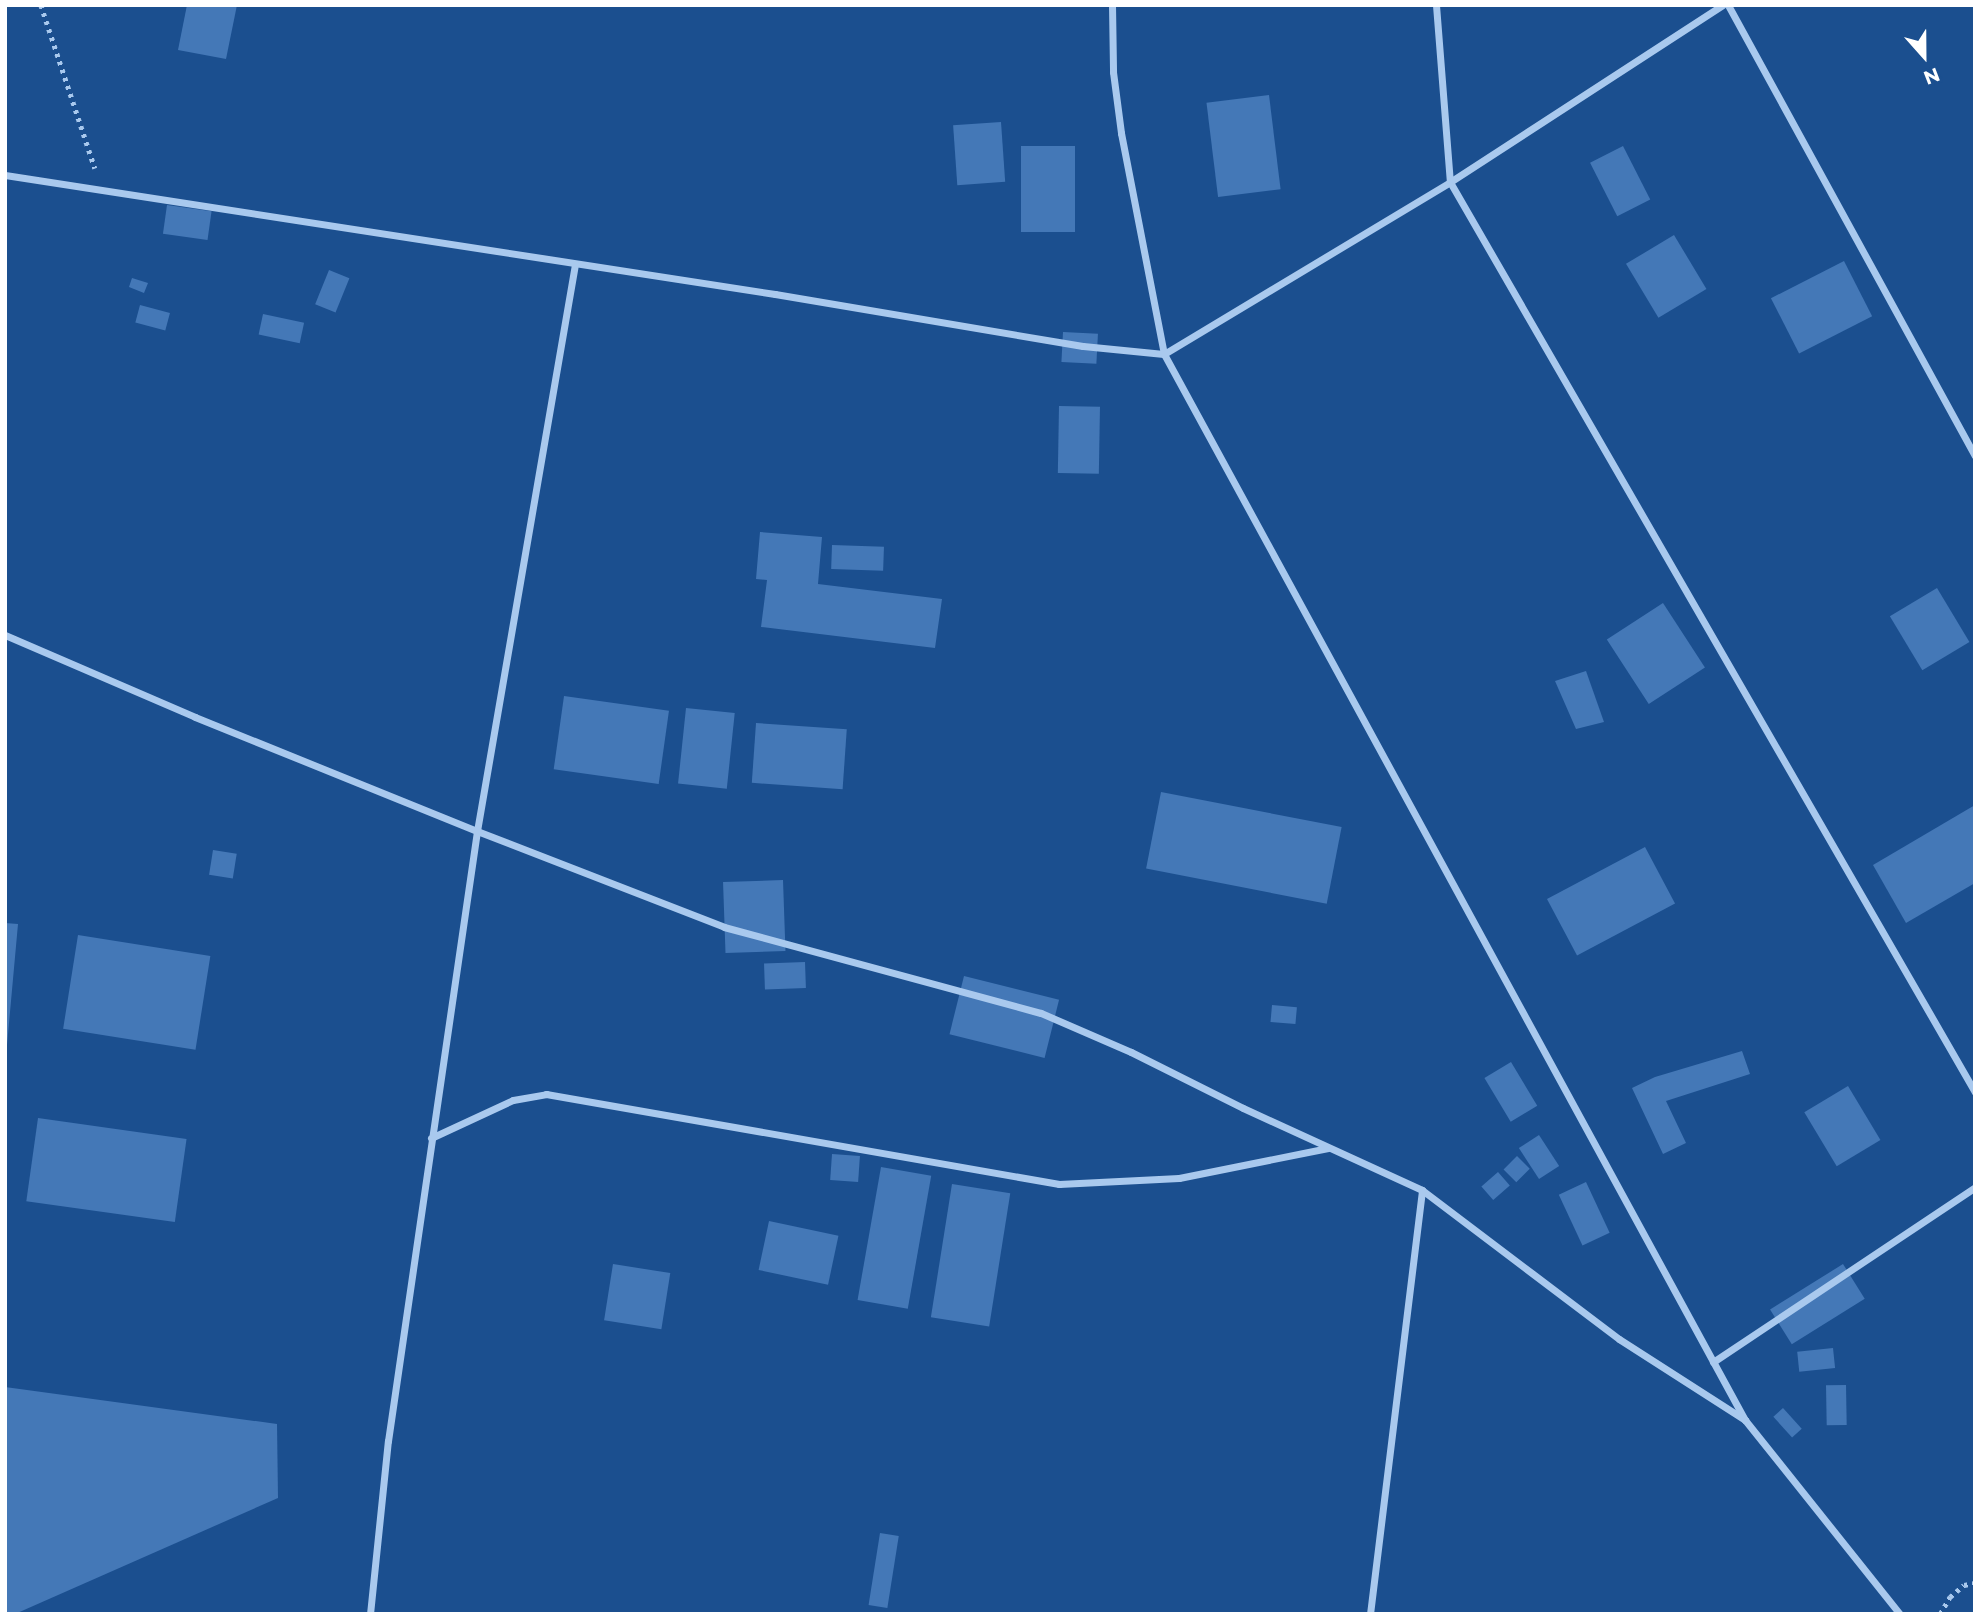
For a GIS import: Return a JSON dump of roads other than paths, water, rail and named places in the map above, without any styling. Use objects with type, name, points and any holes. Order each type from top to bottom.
[{"type":"street","points":[[1112,5],[1113,72],[1121,133],[1164,354],[1745,1420],[1900,1614]]},
{"type":"street","points":[[1436,5],[1450,182],[1975,1092]]},
{"type":"street","points":[[5,175],[775,294],[1083,346],[1164,354],[1450,182],[1726,5],[1975,456]]},
{"type":"street","points":[[370,1614],[387,1441],[477,831],[575,264]]},
{"type":"street","points":[[5,635],[195,717],[724,927],[1041,1013],[1131,1052],[1422,1190],[1619,1339],[1745,1420]]},
{"type":"street","points":[[431,1138],[513,1100],[546,1094],[1059,1184],[1179,1178],[1329,1148]]},
{"type":"street","points":[[1713,1362],[1975,1187]]},
{"type":"street","points":[[1370,1614],[1422,1190]]}]
